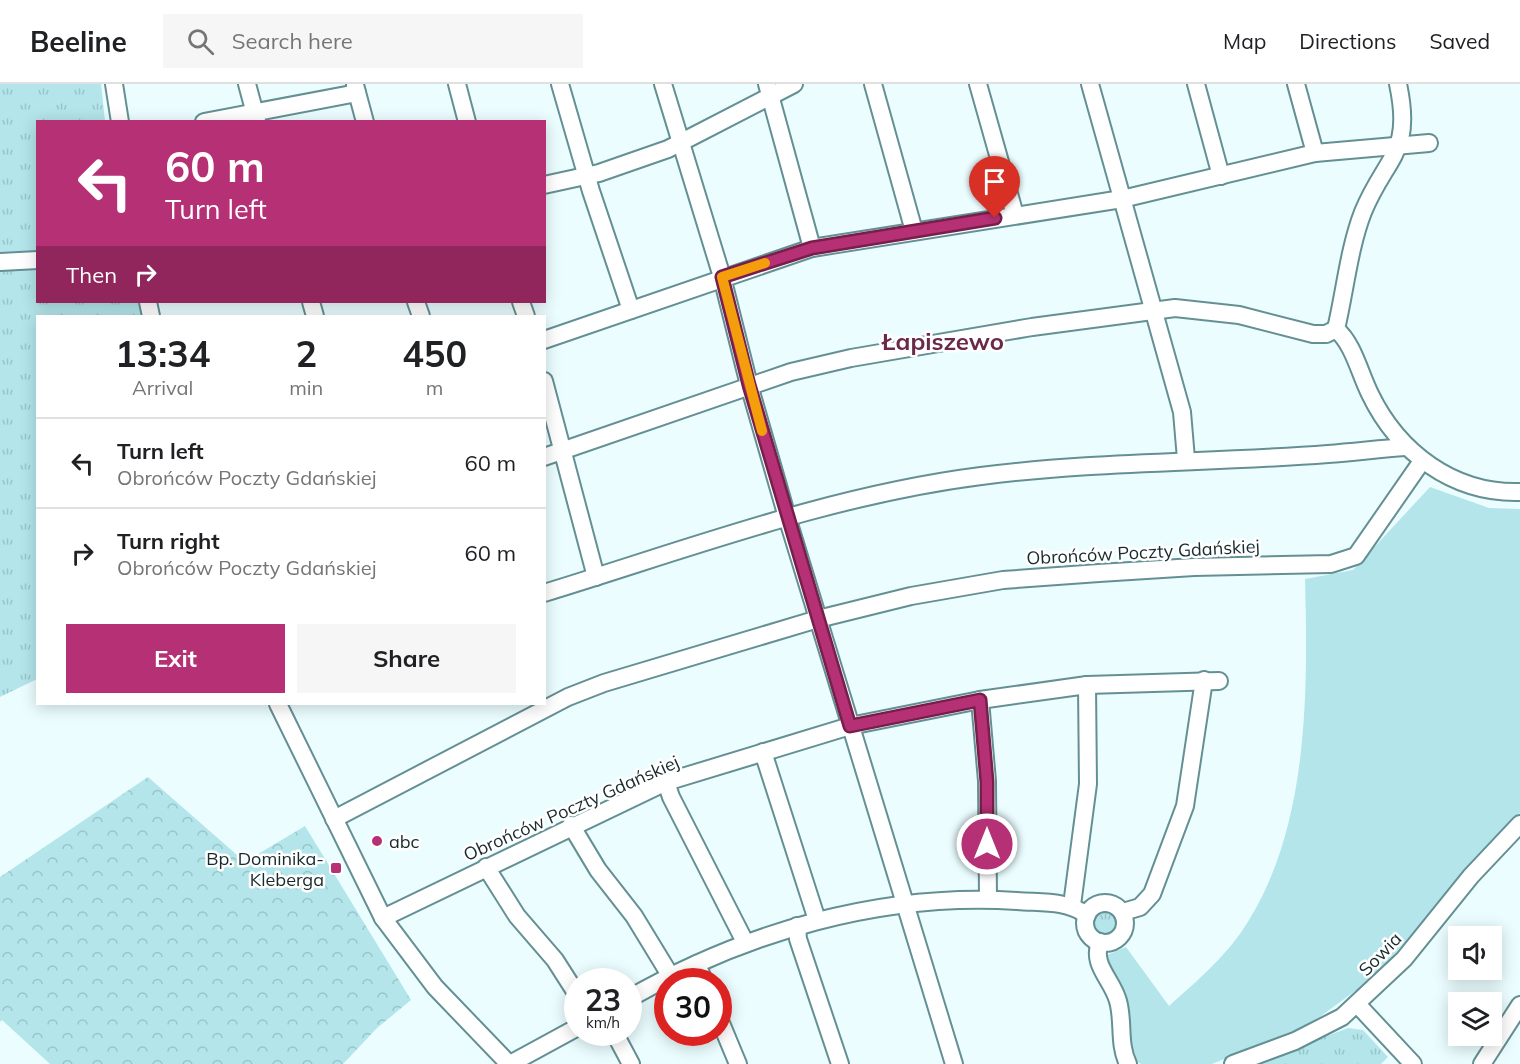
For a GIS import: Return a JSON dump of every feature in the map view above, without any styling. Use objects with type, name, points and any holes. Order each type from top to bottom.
[{"type":"street","points":[[114,84],[120,120]]},
{"type":"street","points":[[247,84],[256,116]]},
{"type":"street","points":[[457,84],[466,120]]},
{"type":"street","points":[[560,84],[587,176],[631,310]]},
{"type":"street","points":[[663,84],[722,277],[749,385],[787,517],[954,1064]]},
{"type":"street","points":[[546,185],[587,176],[680,144],[769,91],[794,84]]},
{"type":"street","points":[[873,84],[914,231]]},
{"type":"street","points":[[978,84],[1015,215]]},
{"type":"street","points":[[1090,84],[1182,411],[1186,459]]},
{"type":"street","points":[[1196,84],[1221,176]]},
{"type":"street","points":[[1296,84],[1314,153]]},
{"type":"street","points":[[1336,329],[1363,212],[1399,146],[1403,128],[1398,84]]},
{"type":"street","points":[[221,120],[256,116],[356,88],[364,120]]},
{"type":"street","points":[[769,91],[812,248]]},
{"type":"street","points":[[546,339],[812,248],[1122,200],[1314,153],[1430,144]]},
{"type":"street","points":[[0,262],[36,260]]},
{"type":"street","points":[[546,456],[749,385],[851,358],[1154,309],[1212,310],[1264,320],[1313,334],[1336,329]]},
{"type":"street","points":[[1336,329],[1347,340],[1358,370],[1384,420],[1405,447],[1422,460],[1463,482],[1500,491],[1520,492]]},
{"type":"street","points":[[546,389],[596,577]]},
{"type":"street","points":[[546,592],[787,517],[882,494],[980,476],[1186,459],[1328,454],[1405,447]]},
{"type":"street","name":"Obrońców Poczty Gdańskiej","points":[[334,819],[577,694],[604,683],[818,619],[911,596],[1003,580],[1194,567],[1331,564],[1356,556],[1422,460]]},
{"type":"street","name":"Obrońców Poczty Gdańskiej","points":[[383,918],[571,825],[666,782],[850,726],[980,700],[1087,685],[1211,680],[1185,806],[1152,894],[1140,907],[1123,912]]},
{"type":"street","points":[[1072,905],[1088,784],[1087,685]]},
{"type":"street","points":[[980,700],[987,782],[988,899]]},
{"type":"street","points":[[278,705],[383,918],[435,987],[509,1064],[564,1035]]},
{"type":"street","points":[[763,752],[817,921]]},
{"type":"street","points":[[666,782],[671,797],[745,942]]},
{"type":"street","points":[[571,825],[598,870],[634,916],[666,968]]},
{"type":"street","name":"Sowia","points":[[1233,1064],[1295,1041],[1342,1017],[1404,959],[1471,876],[1520,825]]},
{"type":"street","points":[[486,867],[518,916],[564,974]]},
{"type":"street","points":[[687,968],[745,942],[817,921],[905,905],[988,899],[1072,905],[1087,915]]},
{"type":"street","points":[[1104,902],[1111,903],[1123,912],[1126,919],[1122,935],[1116,940],[1100,942],[1089,935],[1086,929],[1087,915],[1091,908],[1104,902]]},
{"type":"street","points":[[797,927],[798,939],[840,1064]]},
{"type":"street","points":[[1100,942],[1095,953],[1100,969],[1109,979],[1118,1000],[1122,1020],[1122,1050],[1128,1064]]},
{"type":"street","points":[[697,964],[699,968]]},
{"type":"street","points":[[1357,1004],[1413,1064]]},
{"type":"street","points":[[1482,1064],[1520,1005]]},
{"type":"street","points":[[621,1046],[631,1064]]},
{"type":"street","points":[[730,1046],[738,1064]]},
{"type":"green space","points":[[0,84],[101,84],[105,120],[36,120],[36,251],[0,254]]},
{"type":"green space","points":[[36,267],[36,303],[138,303],[142,315],[36,315],[36,679],[0,697],[0,268]]},
{"type":"green space","points":[[1430,487],[1489,508],[1520,509],[1520,813],[1373,978],[1310,1024],[1212,1064],[1141,1064],[1136,1061],[1128,1032],[1121,984],[1106,965],[1105,956],[1126,947],[1169,1006],[1212,966],[1241,932],[1269,882],[1294,798],[1301,754],[1304,710],[1305,579],[1353,570]]},
{"type":"green space","points":[[148,777],[245,862],[305,826],[411,1000],[377,1028],[343,1064],[50,1064],[2,1020],[0,1022],[0,877]]},
{"type":"green space","points":[[1105,912],[1113,915],[1116,923],[1113,931],[1105,934],[1097,931],[1094,923],[1097,915]]},
{"type":"green space","points":[[1348,1028],[1363,1030],[1388,1057],[1381,1064],[1253,1064]]},
{"type":"slow traffic","points":[[762,431],[722,277],[765,263]]},
{"type":"place","name":"abc","points":[[377,841]]},
{"type":"place","name":"Bp. Dominika- Kleberga","points":[[336,868]]},
{"type":"district","name":"Łapiszewo","points":[[943,341]]},
{"type":"route","points":[[987,844],[987,782],[980,700],[850,726],[749,385],[722,277],[812,248],[995,218]]}]
